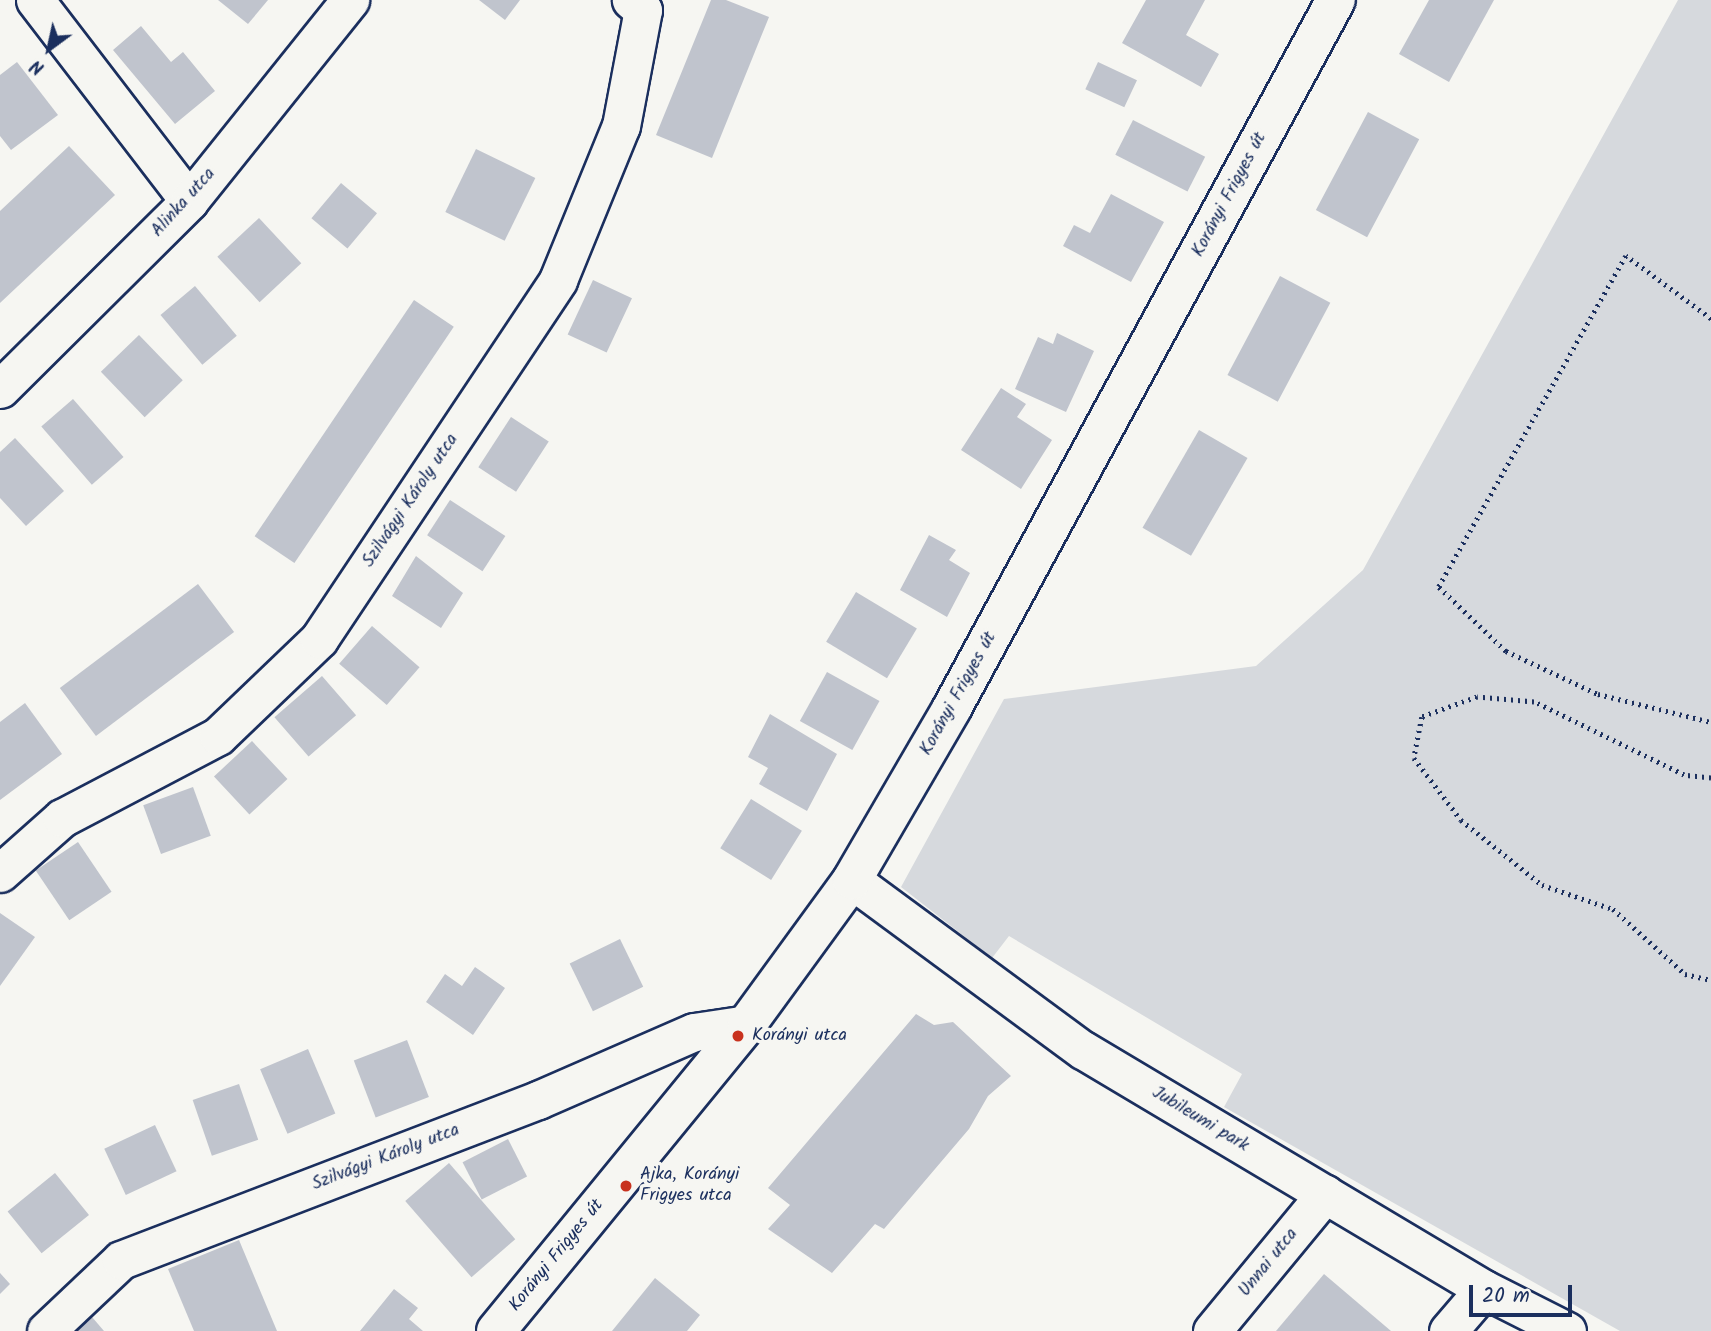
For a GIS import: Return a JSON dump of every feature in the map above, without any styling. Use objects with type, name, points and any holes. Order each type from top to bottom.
[{"type":"main road","name":"Korányi Frigyes út","points":[[496,1331],[747,1024],[852,880],[952,708],[1336,0]]},
{"type":"street","points":[[35,0],[189,201]]},
{"type":"street","name":"Alinka utca","points":[[0,389],[189,201],[350,0]]},
{"type":"street","name":"Szilvágyi Károly utca","points":[[0,873],[62,818],[218,736],[319,639],[558,280],[621,126],[643,10],[631,0]]},
{"type":"street","name":"Jubileumi park","points":[[852,880],[1083,1050],[1484,1289],[1567,1331]]},
{"type":"street","name":"Szilvágyi Károly utca","points":[[46,1331],[121,1260],[538,1100],[694,1032],[747,1024]]},
{"type":"street","name":"Unnai utca","points":[[1212,1331],[1325,1194]]},
{"type":"street","points":[[1448,1331],[1484,1289]]},
{"type":"path","points":[[1711,319],[1626,256],[1439,587],[1506,651],[1598,694],[1711,722]]},
{"type":"path","points":[[1711,779],[1684,775],[1534,702],[1477,697],[1422,717],[1414,758],[1461,820],[1542,885],[1613,909],[1685,974],[1711,980]]},
{"type":"shaded area","points":[[1678,0],[1711,0],[1711,1331],[1620,1331],[1224,1107],[1242,1074],[1009,936],[992,958],[901,887],[1004,699],[1256,666],[1363,570]]},
{"type":"building","points":[[218,0],[268,0],[248,24]]},
{"type":"building","points":[[479,0],[520,0],[505,20]]},
{"type":"building","points":[[711,0],[726,0],[769,17],[712,158],[656,135]]},
{"type":"building","points":[[1146,0],[1205,0],[1186,35],[1219,54],[1201,87],[1122,43]]},
{"type":"building","points":[[1429,0],[1494,0],[1449,82],[1399,54]]},
{"type":"building","points":[[141,26],[171,62],[183,52],[215,91],[175,124],[113,50]]},
{"type":"building","points":[[17,62],[58,115],[11,150],[0,136],[0,75]]},
{"type":"building","points":[[1098,62],[1137,80],[1124,107],[1085,89]]},
{"type":"building","points":[[1368,112],[1419,139],[1367,237],[1316,210]]},
{"type":"building","points":[[1133,120],[1205,157],[1187,192],[1115,155]]},
{"type":"building","points":[[69,146],[115,195],[0,303],[0,211]]},
{"type":"building","points":[[476,149],[535,178],[505,241],[445,212]]},
{"type":"building","points":[[341,183],[377,213],[347,248],[311,218]]},
{"type":"building","points":[[1111,194],[1164,222],[1131,282],[1063,246],[1074,225],[1090,233]]},
{"type":"building","points":[[259,218],[301,263],[260,302],[217,257]]},
{"type":"building","points":[[1280,276],[1330,303],[1278,402],[1227,375]]},
{"type":"building","points":[[593,280],[632,298],[607,353],[568,334]]},
{"type":"building","points":[[195,286],[237,336],[202,365],[161,315]]},
{"type":"building","points":[[414,300],[454,327],[294,563],[255,536]]},
{"type":"building","points":[[1057,333],[1094,351],[1066,412],[1015,389],[1038,337],[1053,344]]},
{"type":"building","points":[[139,335],[183,380],[145,417],[101,372]]},
{"type":"building","points":[[1001,388],[1026,404],[1017,417],[1052,440],[1021,489],[961,450]]},
{"type":"building","points":[[73,399],[124,457],[92,485],[41,427]]},
{"type":"building","points":[[511,417],[549,442],[516,492],[478,467]]},
{"type":"building","points":[[1199,430],[1247,458],[1191,556],[1142,528]]},
{"type":"building","points":[[15,438],[64,491],[26,526],[0,498],[0,452]]},
{"type":"building","points":[[450,500],[505,536],[482,571],[427,535]]},
{"type":"building","points":[[929,535],[956,550],[949,560],[970,573],[947,617],[900,590]]},
{"type":"building","points":[[416,556],[463,593],[441,628],[392,596]]},
{"type":"building","points":[[198,584],[234,632],[96,736],[60,688]]},
{"type":"building","points":[[856,592],[917,629],[887,678],[826,642]]},
{"type":"building","points":[[372,626],[420,667],[387,705],[339,664]]},
{"type":"building","points":[[827,672],[879,701],[852,750],[800,721]]},
{"type":"building","points":[[322,676],[356,715],[309,757],[274,717]]},
{"type":"building","points":[[25,703],[62,754],[0,800],[0,722]]},
{"type":"building","points":[[770,714],[837,754],[807,811],[759,784],[768,768],[748,757]]},
{"type":"building","points":[[252,741],[287,779],[249,814],[214,776]]},
{"type":"building","points":[[193,787],[211,836],[161,854],[143,805]]},
{"type":"building","points":[[751,799],[802,831],[771,880],[720,848]]},
{"type":"building","points":[[78,842],[112,892],[69,920],[36,871]]},
{"type":"building","points":[[0,913],[35,937],[0,986]]},
{"type":"building","points":[[620,939],[643,987],[593,1011],[570,964]]},
{"type":"building","points":[[475,967],[505,988],[473,1035],[426,1002],[445,974],[462,986]]},
{"type":"building","points":[[916,1014],[934,1025],[953,1022],[1011,1076],[988,1096],[969,1129],[884,1229],[875,1224],[832,1273],[768,1229],[790,1205],[768,1188]]},
{"type":"building","points":[[407,1040],[429,1097],[376,1117],[354,1060]]},
{"type":"building","points":[[308,1049],[335,1113],[287,1134],[260,1069]]},
{"type":"building","points":[[239,1084],[258,1140],[212,1156],[193,1100]]},
{"type":"building","points":[[155,1125],[177,1171],[126,1195],[104,1149]]},
{"type":"building","points":[[508,1139],[527,1176],[482,1200],[463,1162]]},
{"type":"building","points":[[449,1163],[515,1239],[471,1277],[405,1201]]},
{"type":"building","points":[[55,1173],[89,1215],[42,1253],[8,1211]]},
{"type":"building","points":[[239,1240],[277,1331],[194,1331],[168,1269]]},
{"type":"building","points":[[0,1273],[10,1284],[0,1294]]},
{"type":"building","points":[[1324,1274],[1391,1331],[1276,1331]]},
{"type":"building","points":[[655,1278],[700,1315],[687,1331],[612,1331]]},
{"type":"building","points":[[394,1289],[418,1308],[409,1319],[423,1331],[360,1331]]},
{"type":"building","points":[[92,1317],[104,1331],[77,1331]]},
{"type":"place","name":"Korányi utca","points":[[738,1036]]},
{"type":"place","name":"Ajka, Korányi Frigyes utca","points":[[626,1186]]}]
